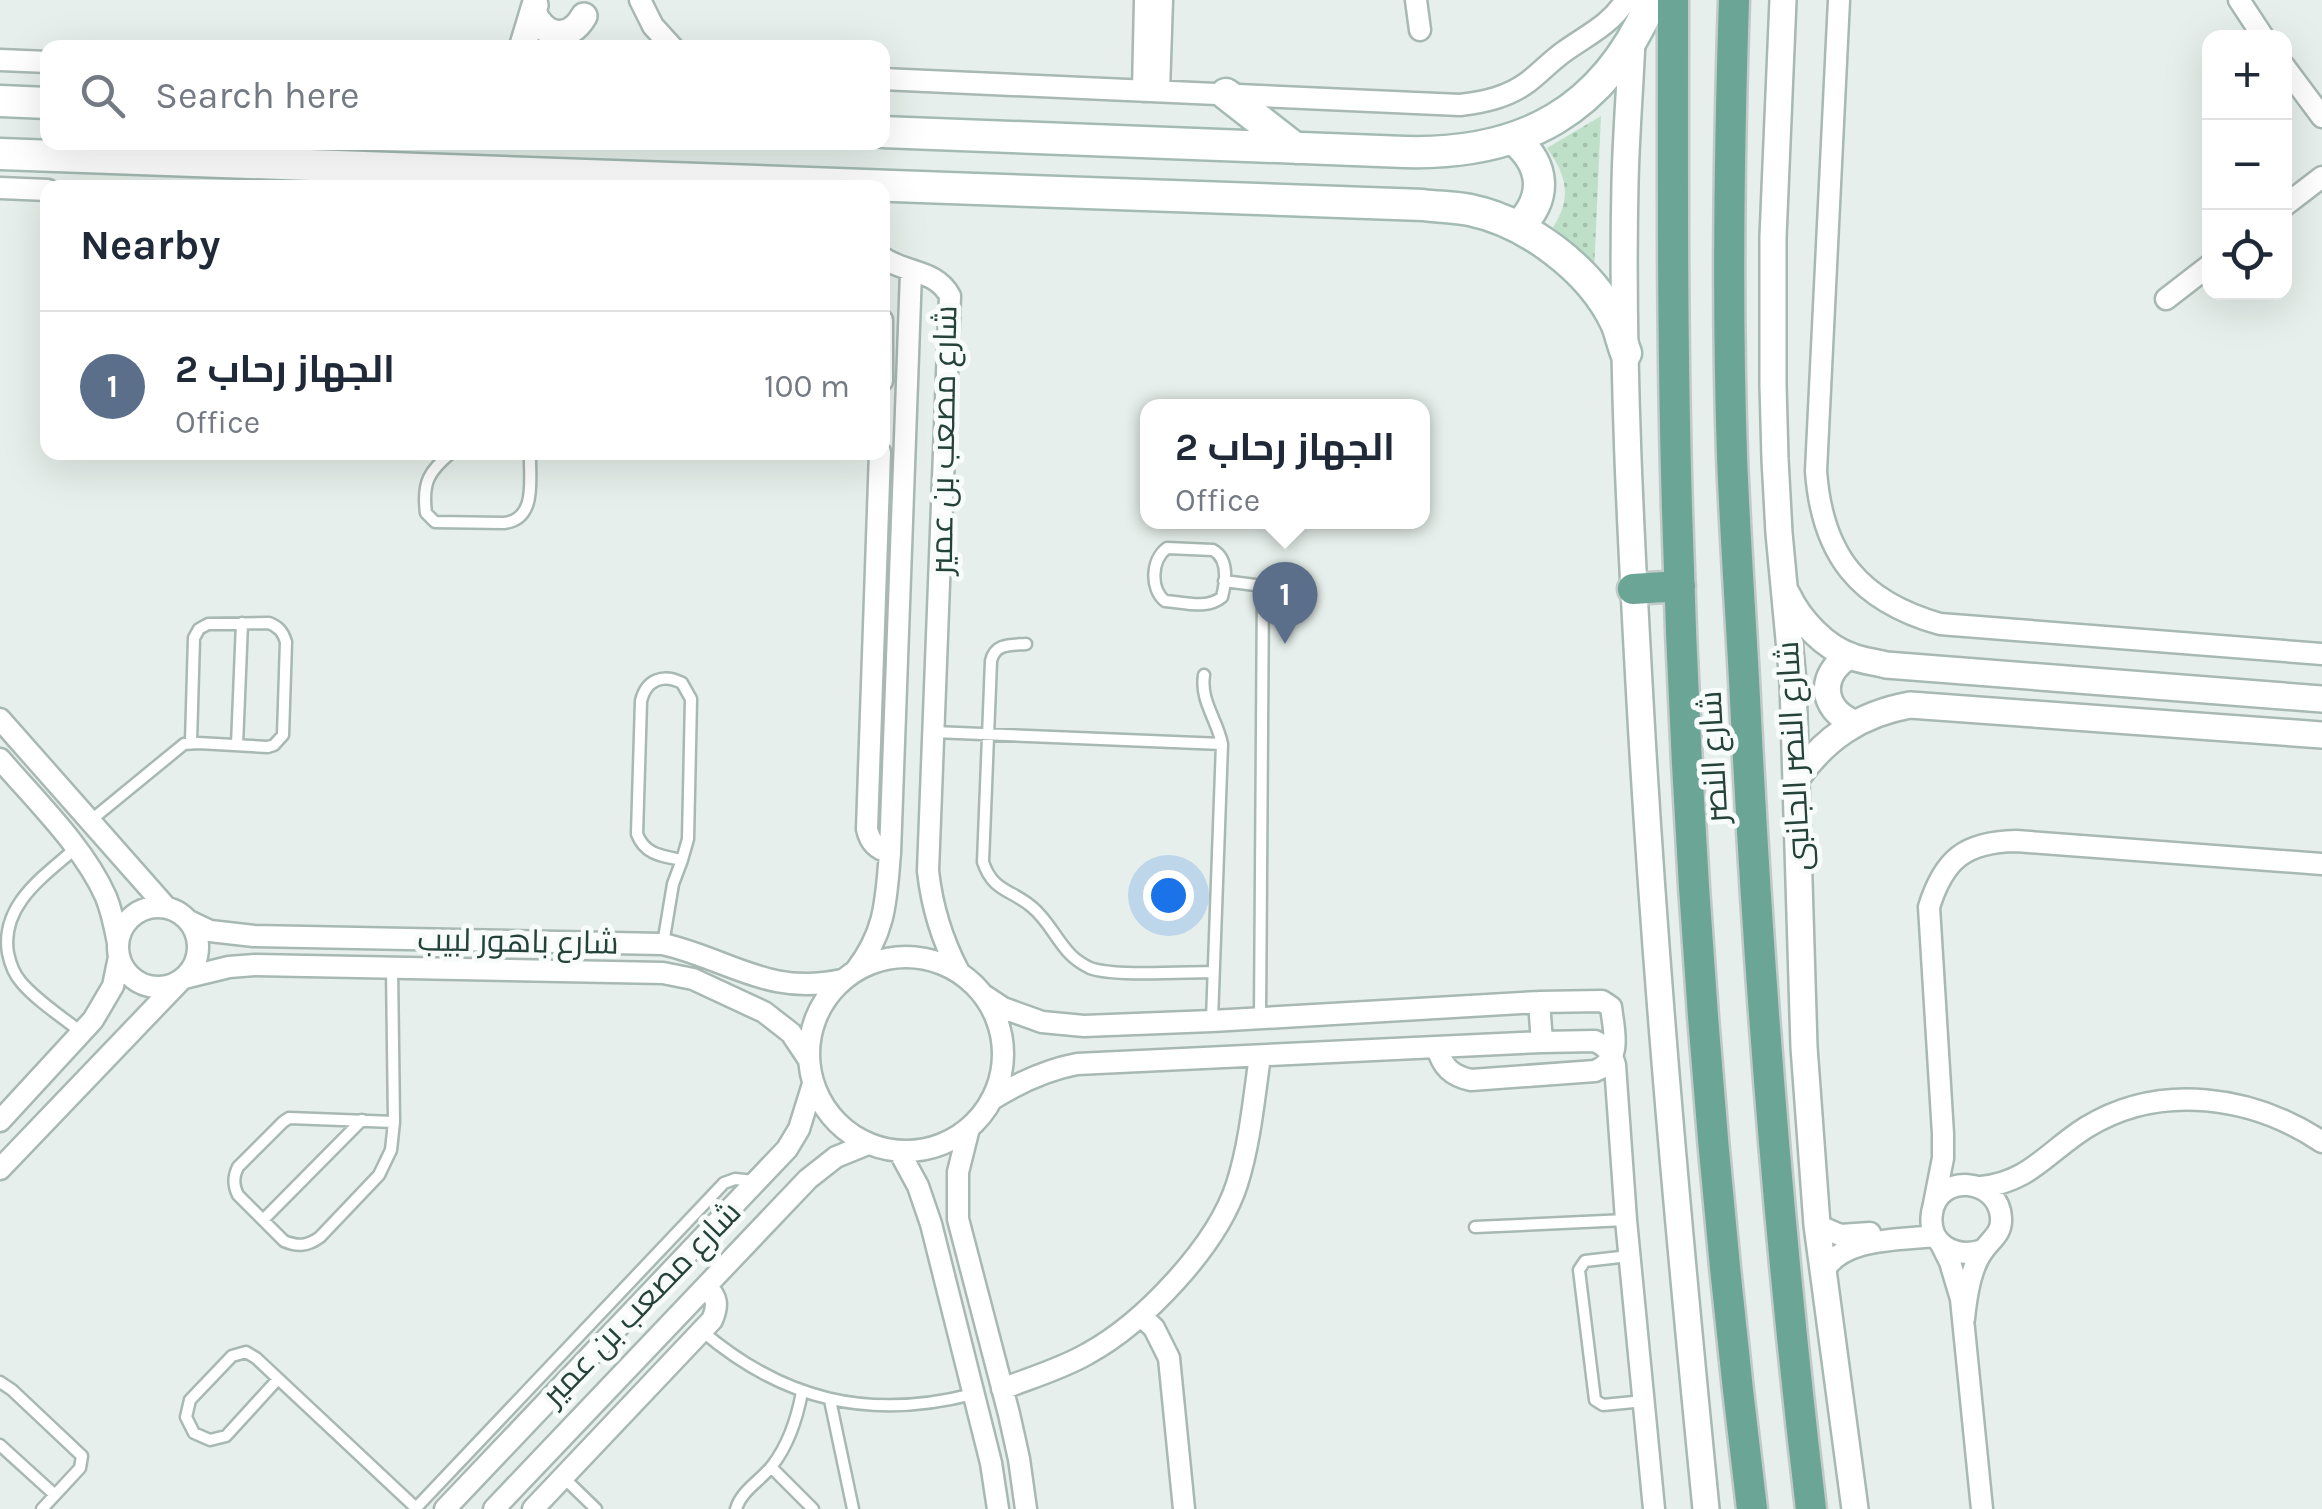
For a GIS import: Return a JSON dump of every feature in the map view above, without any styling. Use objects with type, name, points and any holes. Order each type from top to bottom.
[{"type":"main road","points":[[890,132],[1295,148],[1451,152],[1483,148],[1552,120],[1587,95],[1617,63],[1652,0]]},
{"type":"main road","name":"شارع النصر","points":[[1673,0],[1673,316],[1690,801],[1703,1008],[1752,1509]]},
{"type":"main road","name":"شارع النصر","points":[[1734,0],[1729,340],[1737,572],[1772,1121],[1811,1509]]},
{"type":"main road","points":[[1226,94],[1295,148]]},
{"type":"main road","points":[[0,101],[40,103]]},
{"type":"main road","points":[[1514,138],[1525,148],[1538,174],[1539,190],[1536,204],[1518,227]]},
{"type":"main road","points":[[0,154],[725,180]]},
{"type":"main road","points":[[890,186],[1472,210],[1518,227],[1557,252],[1590,284],[1616,322],[1626,353]]},
{"type":"main road","points":[[1633,589],[1680,586]]},
{"type":"street","points":[[640,0],[653,26],[666,40]]},
{"type":"street","points":[[1144,0],[1151,91]]},
{"type":"street","points":[[1151,91],[1162,0]]},
{"type":"street","points":[[1416,0],[1420,30]]},
{"type":"street","points":[[890,79],[1479,103],[1529,81],[1560,54],[1610,22],[1626,0]]},
{"type":"street","name":"شارع النصر الجانبى","points":[[1783,0],[1772,310],[1775,459],[1793,682],[1804,1047],[1817,1225],[1855,1509]]},
{"type":"street","points":[[1839,0],[1816,471],[1818,502],[1841,558],[1860,582],[1884,602],[1911,616],[1940,624],[2322,654]]},
{"type":"street","points":[[2239,0],[2259,30]]},
{"type":"street","points":[[534,6],[538,22],[558,34],[579,26],[583,8]]},
{"type":"street","points":[[524,40],[534,6]]},
{"type":"street","points":[[583,8],[592,40]]},
{"type":"street","points":[[1632,40],[1625,182],[1633,589],[1652,899],[1706,1509]]},
{"type":"street","points":[[0,60],[40,62]]},
{"type":"street","points":[[2292,77],[2322,117]]},
{"type":"street","points":[[2292,200],[2322,177]]},
{"type":"street","points":[[0,188],[40,190]]},
{"type":"street","points":[[890,262],[910,272]]},
{"type":"street","points":[[2166,298],[2202,271]]},
{"type":"street","name":"شارع مصعب بن عمير","points":[[849,975],[875,942],[886,910],[910,272],[935,277],[950,296],[951,308],[928,871],[941,934],[958,972]]},
{"type":"street","points":[[880,460],[867,829],[874,846],[890,853]]},
{"type":"street","points":[[1784,588],[1793,607],[1818,636],[1850,656],[1886,665],[2322,700]]},
{"type":"street","points":[[1850,656],[1833,670],[1827,692],[1835,712],[1854,723]]},
{"type":"street","points":[[1796,779],[1831,738],[1854,723],[1910,706],[2322,735]]},
{"type":"street","points":[[0,719],[166,908]]},
{"type":"street","points":[[0,759],[96,877],[114,920],[124,968],[132,978],[157,988],[183,979]]},
{"type":"street","points":[[1982,1509],[1964,1318],[1957,1280],[1935,1227],[1943,1158],[1929,907],[1936,884],[1950,864],[1969,849],[1992,841],[2322,864]]},
{"type":"street","points":[[0,1121],[82,1033],[105,1002],[112,986],[122,930],[129,919],[153,907],[174,910],[189,921],[198,944],[192,968],[0,1169]]},
{"type":"street","name":"شارع باهور لبيب","points":[[189,921],[210,931],[254,936],[663,944],[782,984],[822,984],[849,975]]},
{"type":"street","points":[[985,996],[1000,1030],[998,1084],[992,1100],[970,1128],[930,1148],[900,1151],[868,1144],[829,1114],[813,1084],[808,1060],[809,1042],[820,1008],[849,975],[890,958],[908,956],[943,964],[985,996],[1022,1016],[1063,1026],[1212,1022],[1539,1002],[1608,1004],[1615,1041],[1626,1220],[1654,1509]]},
{"type":"street","name":"شارع باهور لبيب","points":[[183,979],[255,965],[663,973],[692,979],[764,1012],[790,1033],[808,1060]]},
{"type":"street","points":[[1539,1002],[1542,1042]]},
{"type":"street","points":[[1355,1013],[1356,1051]]},
{"type":"street","points":[[1176,1023],[1178,1059]]},
{"type":"street","points":[[992,1100],[1024,1081],[1077,1064],[1595,1041],[1613,1057]]},
{"type":"street","points":[[1437,1048],[1448,1070],[1471,1080],[1594,1071],[1613,1057]]},
{"type":"street","points":[[1002,1389],[1086,1355],[1142,1316],[1210,1237],[1236,1186],[1260,1056]]},
{"type":"street","name":"شارع مصعب بن عمير","points":[[446,1509],[787,1149],[799,1129],[813,1084]]},
{"type":"street","points":[[1983,1250],[1961,1254],[1950,1250],[1935,1227],[1940,1195],[1949,1188],[2014,1181],[2107,1117],[2138,1106],[2204,1099],[2236,1104],[2299,1126],[2322,1142]]},
{"type":"street","points":[[970,1128],[958,1172],[958,1219],[1019,1459],[1026,1509]]},
{"type":"street","points":[[1943,1134],[1958,1169],[1991,1194],[2001,1216]]},
{"type":"street","name":"شارع مصعب بن عمير","points":[[494,1509],[821,1167],[868,1144]]},
{"type":"street","points":[[900,1151],[926,1205],[992,1464],[998,1509]]},
{"type":"street","points":[[1964,1318],[1969,1288],[1983,1250],[1997,1236],[2001,1216],[2028,1172]]},
{"type":"street","points":[[1817,1225],[1851,1236],[1935,1227]]},
{"type":"street","points":[[1823,1272],[1836,1256],[1854,1246],[1935,1227]]},
{"type":"street","points":[[533,1509],[712,1320],[716,1298],[706,1287]]},
{"type":"street","points":[[1142,1316],[1154,1328],[1169,1358],[1184,1509]]},
{"type":"lane","points":[[442,460],[426,482],[426,513],[442,523],[504,523],[520,518],[526,511],[530,460]]},
{"type":"lane","points":[[1167,548],[1213,550],[1219,552],[1225,563],[1224,581],[1222,597],[1216,603],[1165,600],[1156,592],[1156,560],[1167,548]]},
{"type":"lane","points":[[1224,581],[1263,586],[1260,1018]]},
{"type":"lane","points":[[237,745],[242,623]]},
{"type":"lane","points":[[90,821],[177,748],[191,742],[274,745],[282,735],[286,658],[284,634],[276,626],[208,624],[196,633],[191,742]]},
{"type":"lane","points":[[1026,644],[1001,646],[992,655],[983,862],[987,875],[995,885],[1028,903],[1046,920],[1072,957],[1090,968],[1110,972],[1213,972]]},
{"type":"lane","points":[[1204,674],[1203,695],[1222,744],[1212,1022]]},
{"type":"lane","points":[[663,944],[672,884],[682,860],[688,839],[691,699],[682,683],[664,678],[648,685],[641,701],[637,834],[655,855],[682,860]]},
{"type":"lane","points":[[934,732],[1222,744]]},
{"type":"lane","points":[[76,848],[16,904],[8,923],[6,943],[19,980],[82,1033]]},
{"type":"lane","points":[[392,967],[394,1122],[391,1150],[379,1175],[312,1243],[303,1246],[284,1241],[238,1195],[234,1181],[238,1167],[289,1118],[394,1122]]},
{"type":"lane","points":[[263,1220],[362,1120]]},
{"type":"lane","points":[[278,1379],[226,1436],[210,1440],[194,1433],[189,1426],[186,1417],[190,1400],[236,1354],[252,1354],[415,1509],[724,1183],[756,1182]]},
{"type":"lane","points":[[1475,1227],[1626,1220]]},
{"type":"lane","points":[[1630,1256],[1590,1260],[1579,1270],[1595,1400],[1603,1406],[1644,1400]]},
{"type":"lane","points":[[702,1331],[750,1367],[802,1392],[830,1400],[917,1406],[974,1394]]},
{"type":"lane","points":[[0,1382],[80,1452],[83,1460],[42,1509]]},
{"type":"lane","points":[[736,1509],[740,1497],[771,1467],[792,1432],[802,1392]]},
{"type":"lane","points":[[830,1400],[853,1509]]},
{"type":"lane","points":[[0,1445],[54,1495]]},
{"type":"lane","points":[[771,1467],[812,1509]]},
{"type":"lane","points":[[563,1477],[596,1509]]},
{"type":"green space","points":[[1601,116],[1594,272],[1553,227],[1563,206],[1565,187],[1547,148]]},
{"type":"place","name":"الجهاز رحاب 2","points":[[1285,644]]}]
